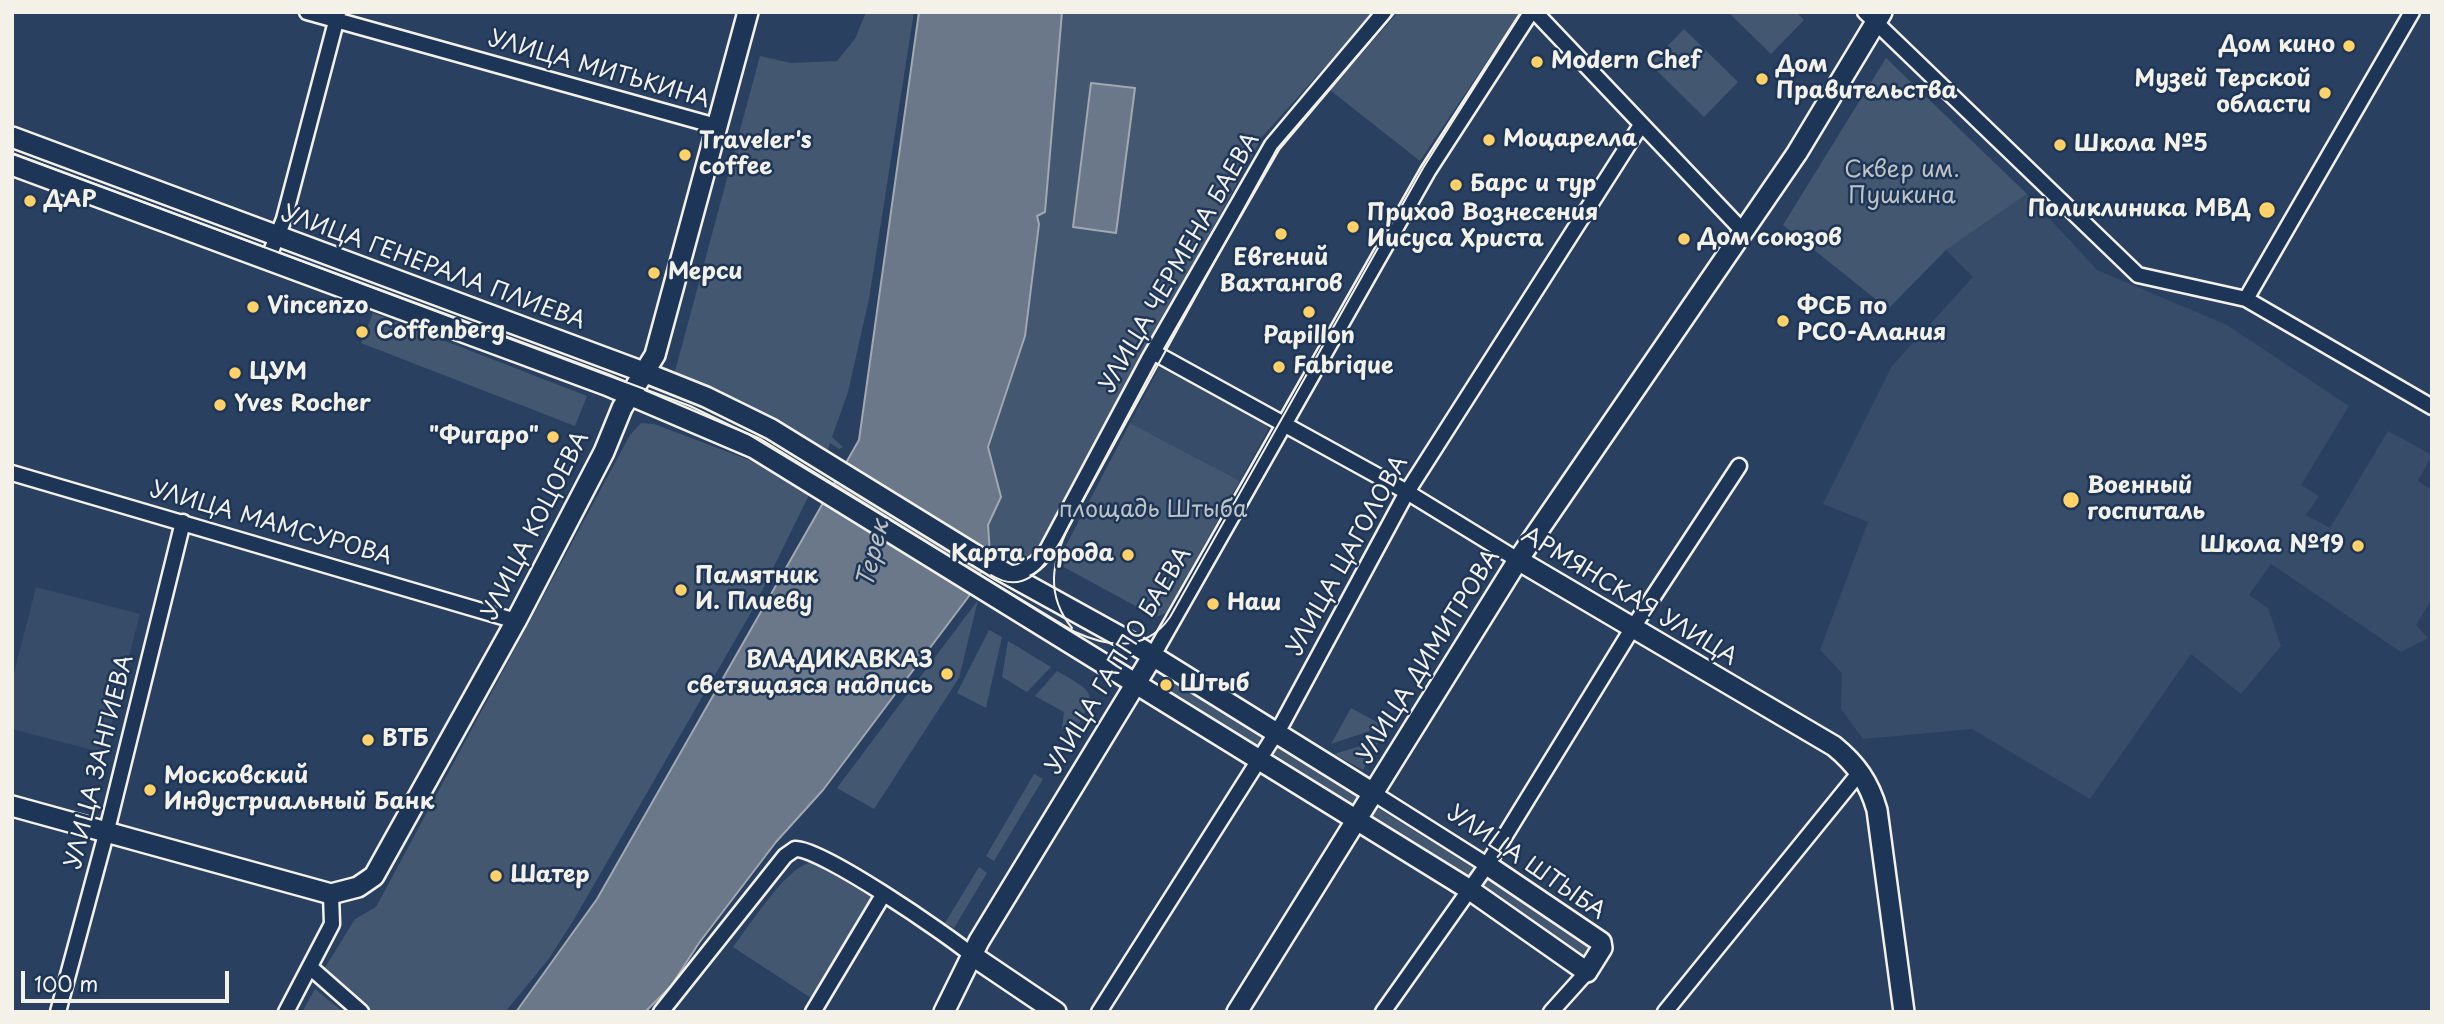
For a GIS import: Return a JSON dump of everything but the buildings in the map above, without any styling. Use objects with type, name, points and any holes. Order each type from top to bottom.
[{"type":"main road","name":"УЛИЦА КОЦОЕВА","points":[[331,894],[358,887],[374,876],[516,621],[604,452],[622,408],[646,373],[658,348],[748,12]]},
{"type":"main road","name":"УЛИЦА ДИМИТРОВА","points":[[1237,1012],[1518,560],[1797,153],[1874,16]]},
{"type":"main road","name":"УЛИЦА ГЕНЕРАЛА ПЛИЕВА","points":[[12,137],[646,373],[737,411],[1003,572]]},
{"type":"main road","name":"УЛИЦА ГЕНЕРАЛА ПЛИЕВА","points":[[12,164],[631,396],[754,449],[1134,683]]},
{"type":"main road","name":"АРМЯНСКАЯ УЛИЦА","points":[[1518,560],[1834,746],[1860,772],[1877,810],[1904,1012]]},
{"type":"main road","name":"УЛИЦА ШТЫБА","points":[[1003,572],[1152,657],[1373,793]]},
{"type":"main road","name":"УЛИЦА ГАППО БАЕВА","points":[[944,1012],[973,956],[1152,657]]},
{"type":"main road","points":[[1134,683],[1470,890],[1587,972]]},
{"type":"main road","points":[[12,806],[331,894]]},
{"type":"main road","name":"УЛИЦА ШТЫБА","points":[[1488,865],[1601,943],[1602,948],[1587,972]]},
{"type":"main road","points":[[973,956],[1056,1012]]},
{"type":"street","name":"УЛИЦА МИТЬКИНА","points":[[307,12],[337,16],[716,126]]},
{"type":"street","name":"УЛИЦА ЧЕРМЕНА БАЕВА","points":[[1003,572],[1020,572],[1042,556],[1153,352],[1272,145],[1384,12]]},
{"type":"street","points":[[1533,12],[1742,230]]},
{"type":"street","name":"УЛИЦА ГАППО БАЕВА","points":[[1152,657],[1428,171],[1533,12]]},
{"type":"street","points":[[2246,299],[2412,12]]},
{"type":"street","points":[[268,259],[277,237],[337,16]]},
{"type":"street","points":[[1874,16],[2138,275],[2246,299],[2432,407]]},
{"type":"street","name":"УЛИЦА ЦАГОЛОВА","points":[[1099,1012],[1276,733],[1407,492],[1641,125]]},
{"type":"street","name":"АРМЯНСКАЯ УЛИЦА","points":[[1153,352],[1407,492],[1518,560]]},
{"type":"street","points":[[1383,1012],[1488,865],[1632,629],[1740,466]]},
{"type":"street","name":"УЛИЦА МАМСУРОВА","points":[[12,473],[516,621]]},
{"type":"street","name":"УЛИЦА ЗАНГИЕВА","points":[[58,1012],[106,834],[183,522]]},
{"type":"street","points":[[1665,1012],[1860,772]]},
{"type":"street","name":"УЛИЦА ШТЫБА","points":[[1373,793],[1488,865]]},
{"type":"street","points":[[661,1012],[785,856],[795,849],[813,853],[883,895],[973,956]]},
{"type":"street","points":[[286,1012],[332,924],[331,894]]},
{"type":"street","points":[[813,1012],[883,895]]},
{"type":"street","points":[[311,968],[361,1012]]},
{"type":"street","points":[[1551,1012],[1587,972]]},
{"type":"shaded area","name":"Военный госпиталь","points":[[2027,194],[2097,270],[2227,325],[2349,406],[2301,485],[2319,496],[2306,515],[2330,528],[2388,431],[2432,455],[2418,481],[2432,490],[2432,599],[2416,625],[2428,638],[2401,652],[2271,564],[2249,595],[2268,608],[2281,646],[2241,694],[2191,654],[2090,799],[1972,729],[1863,739],[1841,709],[1842,673],[1820,650],[1868,522],[1823,504],[1892,366],[1973,277],[1946,250]]},
{"type":"shaded area","points":[[1169,365],[1264,419],[1268,429],[1240,481],[1130,423],[1159,368]]},
{"type":"shaded area","points":[[36,587],[140,614],[104,753],[12,729],[12,681]]},
{"type":"green space","points":[[866,12],[914,12],[869,299],[848,392],[832,437],[843,447],[839,449],[830,443],[826,456],[674,375],[760,56],[791,63],[837,61],[855,39]]},
{"type":"green space","points":[[1062,12],[1374,12],[1262,137],[1044,540],[1032,557],[1014,568],[990,554],[988,525],[1001,497],[988,447],[1025,336],[1039,221],[1037,215],[1045,212]]},
{"type":"green space","points":[[1398,12],[1520,12],[1420,161],[1330,90]]},
{"type":"green space","points":[[1728,12],[1796,12],[1804,20],[1771,54]]},
{"type":"green space","points":[[1684,29],[1738,82],[1704,117],[1650,64]]},
{"type":"green space","name":"Сквер им. Пушкина","points":[[1886,58],[2027,194],[1946,250],[1888,309],[1783,225]]},
{"type":"green space","points":[[373,313],[587,396],[575,426],[361,343]]},
{"type":"green space","points":[[641,423],[654,424],[749,460],[811,491],[753,609],[573,921],[548,960],[505,1012],[370,1012],[323,971],[355,919],[376,907],[630,435]]},
{"type":"green space","name":"площадь Штыба","points":[[1130,423],[1240,481],[1166,613],[1156,617],[1060,565],[1062,553]]},
{"type":"green space","points":[[978,600],[959,678],[874,809],[837,788]]},
{"type":"green space","points":[[989,630],[1002,637],[986,708],[957,693]]},
{"type":"green space","points":[[1008,641],[1051,667],[1027,692],[1002,677]]},
{"type":"green space","points":[[1057,671],[1079,684],[1089,694],[1088,707],[1075,730],[1062,729],[1064,712],[1035,696]]},
{"type":"green space","points":[[1169,678],[1266,741],[1260,751],[1162,689]]},
{"type":"green space","points":[[1351,708],[1384,726],[1331,744]]},
{"type":"green space","points":[[1380,740],[1363,770],[1334,754]]},
{"type":"green space","points":[[1279,746],[1364,801],[1358,812],[1271,759]]},
{"type":"green space","points":[[1034,774],[1043,779],[994,861],[986,856]]},
{"type":"green space","points":[[1376,807],[1477,870],[1471,881],[1369,817]]},
{"type":"green space","points":[[809,863],[824,865],[876,897],[814,1000],[733,947],[779,887],[789,876]]},
{"type":"green space","points":[[979,867],[987,873],[954,928],[945,923]]},
{"type":"green space","points":[[1485,876],[1596,953],[1590,962],[1478,886]]},
{"type":"green space","points":[[315,989],[343,1012],[302,1012]]},
{"type":"water","name":"Терек","points":[[919,12],[1062,12],[1045,212],[1037,216],[1039,224],[1025,336],[988,447],[1001,497],[988,525],[990,554],[969,596],[823,790],[776,842],[699,943],[671,986],[645,1012],[516,1012],[597,899],[859,440]]},
{"type":"water","points":[[1091,83],[1135,88],[1116,233],[1073,227]]},
{"type":"tram line","points":[[1072,628],[1058,603],[1054,578],[1058,552],[1069,526],[1277,149],[1395,12]]},
{"type":"tram line","points":[[12,153],[690,406],[748,434],[1075,632],[1101,641],[1127,644],[1150,636],[1170,617],[1423,168],[1522,12]]},
{"type":"tram line","points":[[991,575],[1003,581],[1024,580],[1041,568],[1062,540]]},
{"type":"place","name":"Дом кино","points":[[2349,46]]},
{"type":"place","name":"Modern Chef","points":[[1537,62]]},
{"type":"place","name":"Дом Правительства","points":[[1762,79]]},
{"type":"place","name":"Музей Терской области","points":[[2325,93]]},
{"type":"place","name":"Моцарелла","points":[[1489,140]]},
{"type":"place","name":"Школа №5","points":[[2060,145]]},
{"type":"place","name":"Traveler's coffee","points":[[685,155]]},
{"type":"place","name":"Барс и тур","points":[[1456,185]]},
{"type":"place","name":"ДАР","points":[[30,201]]},
{"type":"place","name":"Поликлиника МВД","points":[[2267,210]]},
{"type":"place","name":"Приход Вознесения Иисуса Христа","points":[[1353,227]]},
{"type":"place","name":"Евгений Вахтангов","points":[[1281,234]]},
{"type":"place","name":"Дом союзов","points":[[1684,239]]},
{"type":"place","name":"Мерси","points":[[654,273]]},
{"type":"place","name":"Vincenzo","points":[[253,307]]},
{"type":"place","name":"Papillon","points":[[1309,312]]},
{"type":"place","name":"ФСБ по РСО-Алания","points":[[1783,321]]},
{"type":"place","name":"Coffenberg","points":[[362,332]]},
{"type":"place","name":"Fabrique","points":[[1279,367]]},
{"type":"place","name":"ЦУМ","points":[[235,373]]},
{"type":"place","name":"Yves Rocher","points":[[220,405]]},
{"type":"place","name":"\"Фигаро\"","points":[[553,437]]},
{"type":"place","name":"Военный госпиталь","points":[[2071,500]]},
{"type":"place","name":"Школа №19","points":[[2358,546]]},
{"type":"place","name":"Карта города","points":[[1128,555]]},
{"type":"place","name":"Памятник И. Плиеву","points":[[681,590]]},
{"type":"place","name":"Наш","points":[[1213,604]]},
{"type":"place","name":"ВЛАДИКАВКАЗ светящаяся надпись","points":[[947,674]]},
{"type":"place","name":"Штыб","points":[[1166,685]]},
{"type":"place","name":"ВТБ","points":[[368,740]]},
{"type":"place","name":"Московский Индустриальный Банк","points":[[150,790]]},
{"type":"place","name":"Шатер","points":[[496,876]]}]
